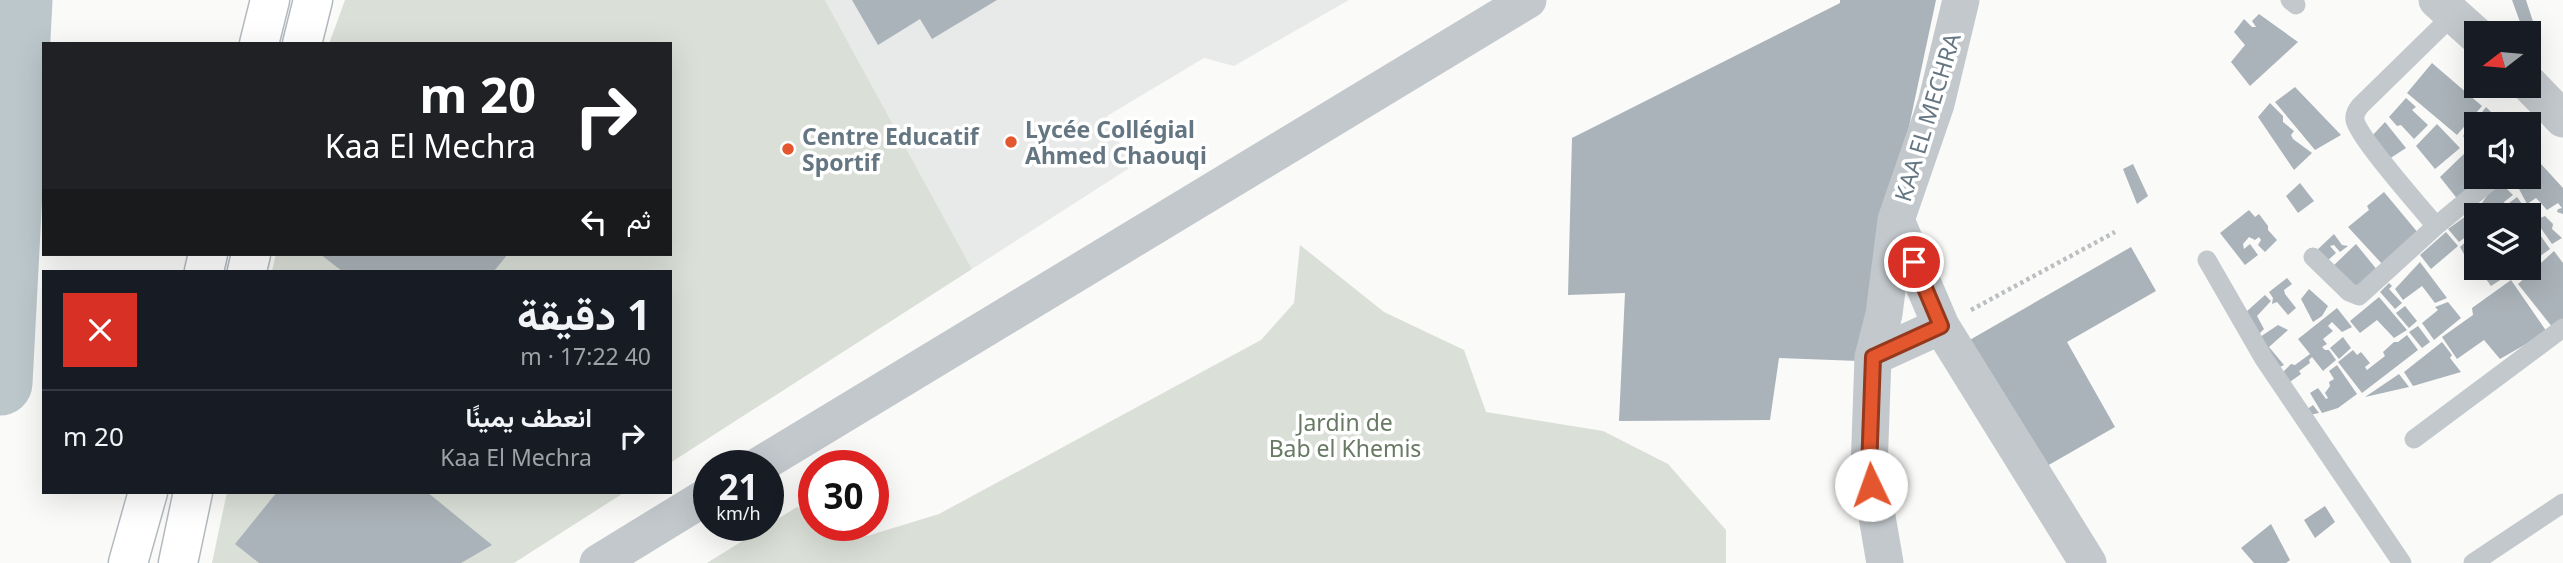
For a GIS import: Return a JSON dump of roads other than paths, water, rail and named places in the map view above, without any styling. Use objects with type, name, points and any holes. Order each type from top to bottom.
[{"type":"main road","points":[[260,42],[270,0]]},
{"type":"main road","points":[[302,42],[313,0]]},
{"type":"main road","points":[[128,563],[147,494]]},
{"type":"main road","points":[[178,563],[193,494]]},
{"type":"street","points":[[784,450],[1528,0]]},
{"type":"street","name":"KAA EL MECHRA","points":[[1885,563],[1869,470],[1873,357],[1884,314],[1896,220],[1936,104],[1961,0]]},
{"type":"street","points":[[2541,96],[2563,119]]},
{"type":"street","points":[[1896,220],[1941,326],[2088,563]]},
{"type":"street","points":[[1873,357],[1941,326]]},
{"type":"street","points":[[598,563],[693,505]]},
{"type":"lane","points":[[2436,226],[2374,149],[2356,123],[2355,117],[2361,106],[2456,16]]},
{"type":"lane","points":[[2313,257],[2349,292],[2359,296],[2481,189]]},
{"type":"lane","points":[[2207,261],[2264,359],[2402,563]]},
{"type":"lane","points":[[2414,439],[2563,328]]},
{"type":"lane","points":[[2473,563],[2563,503]]},
{"type":"waterway","points":[[0,383],[20,0]]},
{"type":"place","name":"Lycée Collégial Ahmed Chaouqi","points":[[1011,142]]},
{"type":"place","name":"Centre Educatif Sportif","points":[[788,149]]},
{"type":"park label","name":"Jardin de Bab el Khemis","points":[[1345,435]]}]
